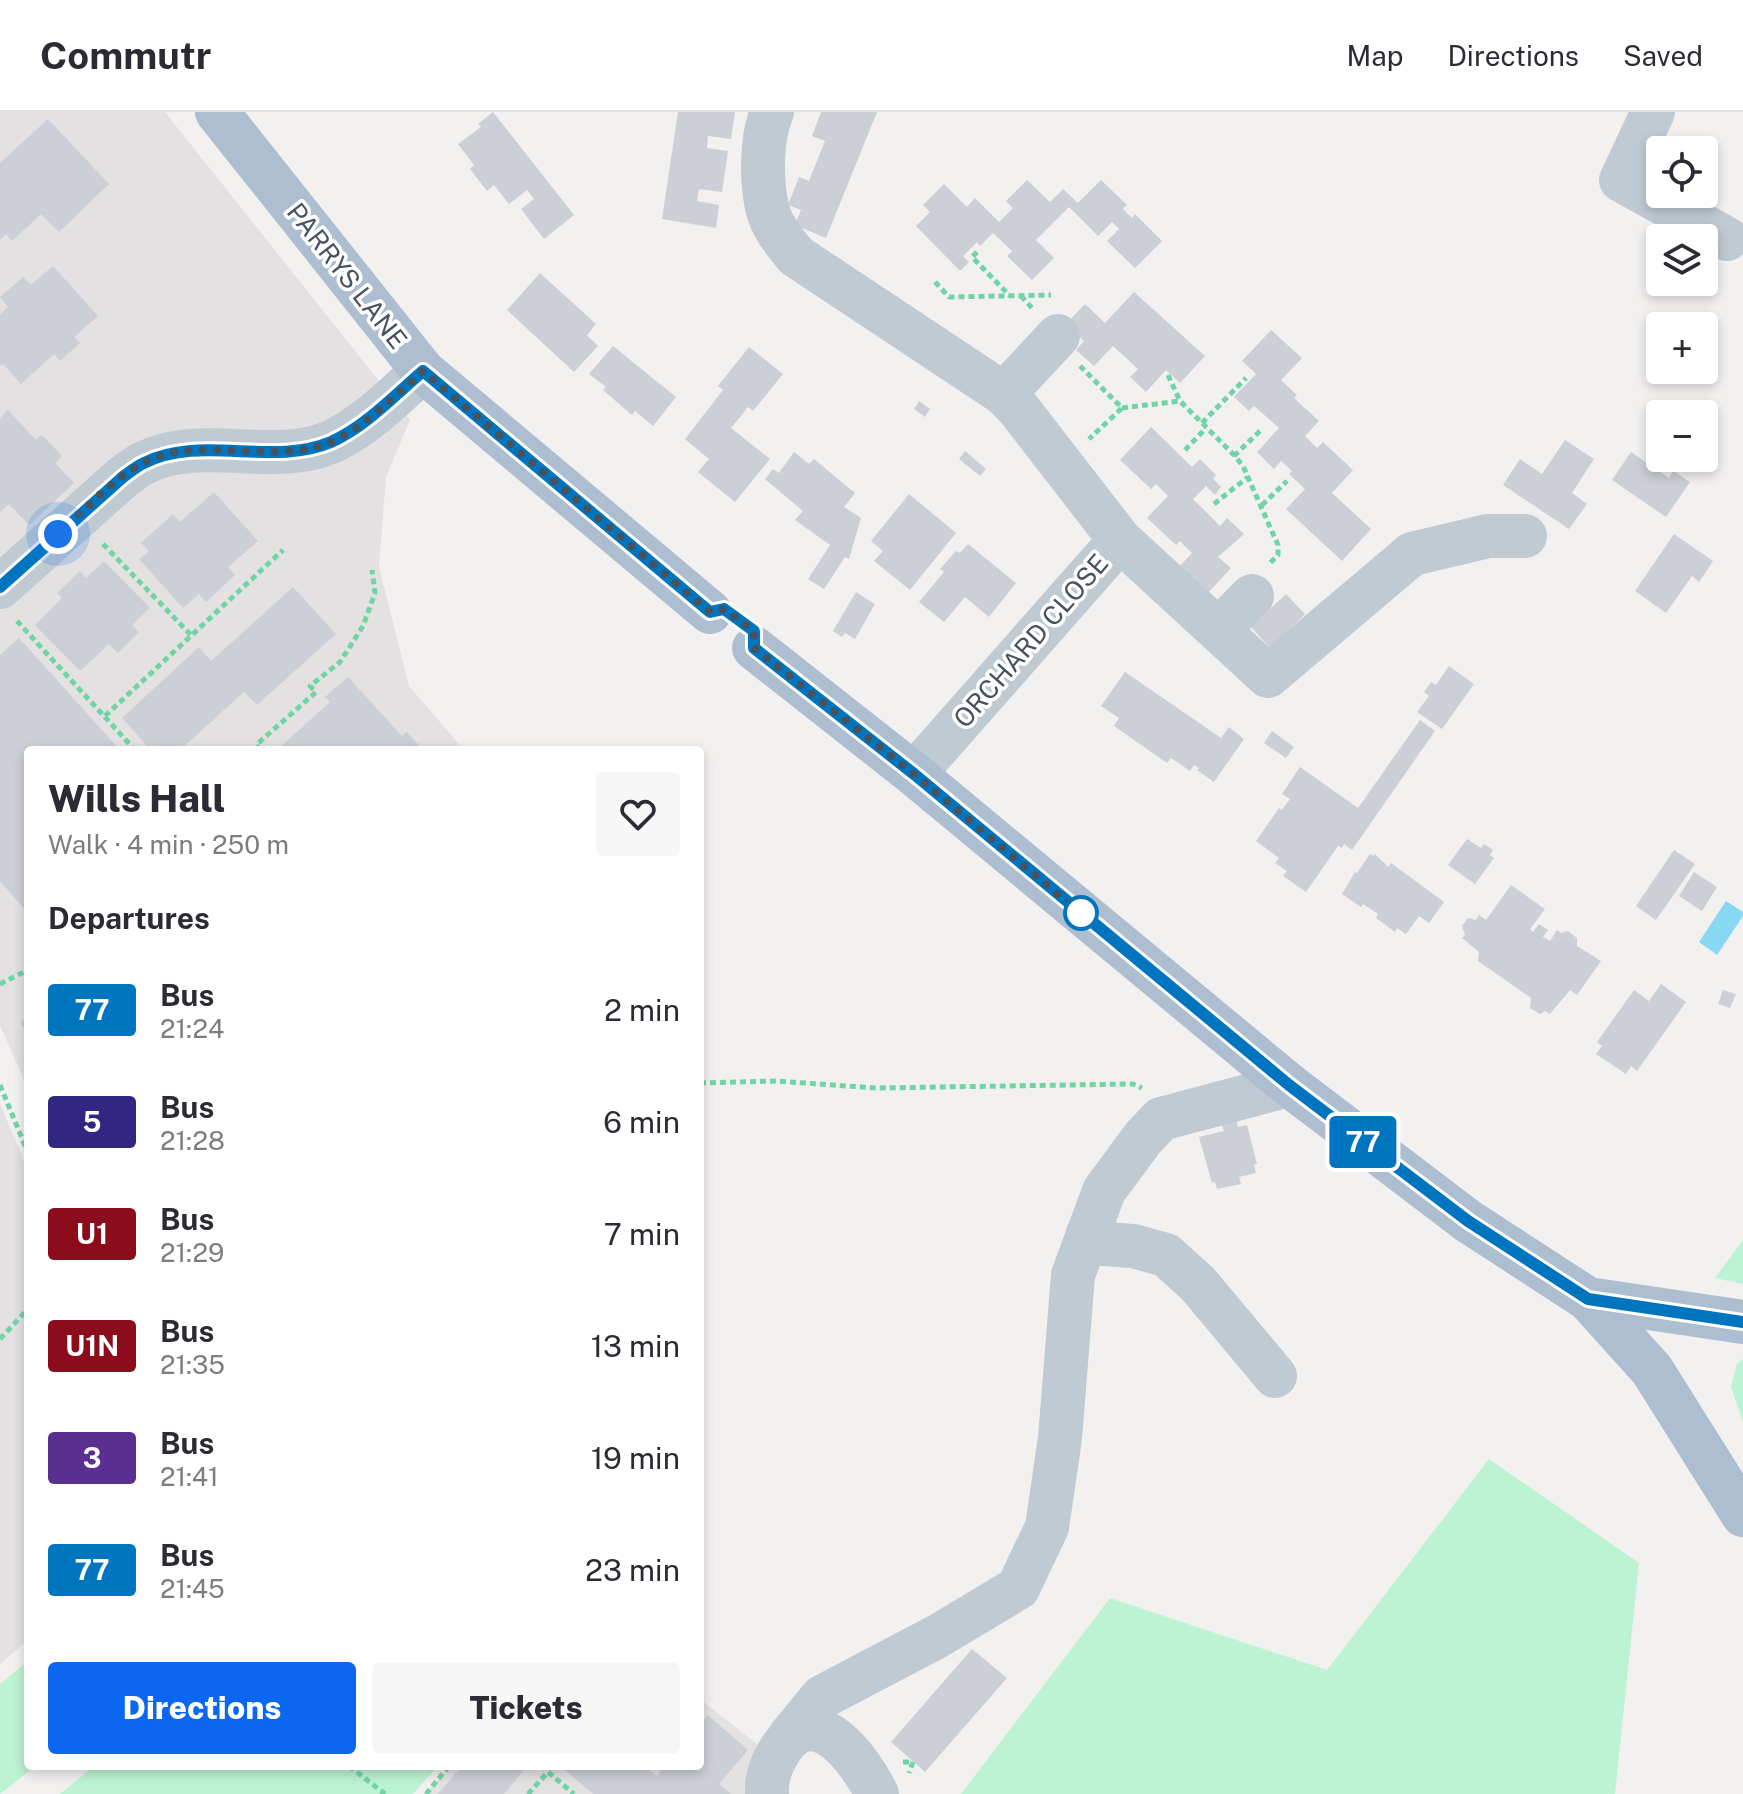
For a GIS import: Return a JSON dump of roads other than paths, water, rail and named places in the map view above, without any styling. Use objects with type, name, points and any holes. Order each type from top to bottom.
[{"type":"main road","name":"PARRYS LANE","points":[[217,112],[423,371],[710,612],[709,631],[737,652],[754,648],[914,774],[1289,1085],[1468,1221],[1588,1299],[1652,1370],[1743,1515]]},
{"type":"main road","name":"PARRYS LANE","points":[[1588,1299],[1743,1322]]},
{"type":"street","name":"ORCHARD CLOSE","points":[[772,112],[764,162],[767,208],[778,234],[796,256],[1004,394],[1120,540],[914,774]]},
{"type":"street","points":[[1653,112],[1621,180],[1727,239]]},
{"type":"street","points":[[1004,394],[1055,316]]},
{"type":"street","points":[[5,601],[112,487],[144,462],[202,451],[293,451],[329,443],[363,424],[423,371]]},
{"type":"street","points":[[1120,540],[1268,676],[1412,554],[1488,536],[1525,536]]},
{"type":"street","points":[[1219,629],[1252,596]]},
{"type":"street","points":[[767,1794],[770,1766],[822,1697],[938,1636],[1018,1588],[1047,1527],[1060,1438],[1073,1275],[1104,1191],[1143,1138],[1161,1119],[1289,1085]]},
{"type":"street","points":[[1088,1234],[1103,1244],[1133,1246],[1166,1255],[1198,1284],[1275,1376]]},
{"type":"street","points":[[790,1736],[807,1729],[822,1731],[838,1741],[865,1770],[877,1794]]},
{"type":"water","points":[[1726,901],[1743,912],[1743,916],[1717,955],[1699,942]]}]
